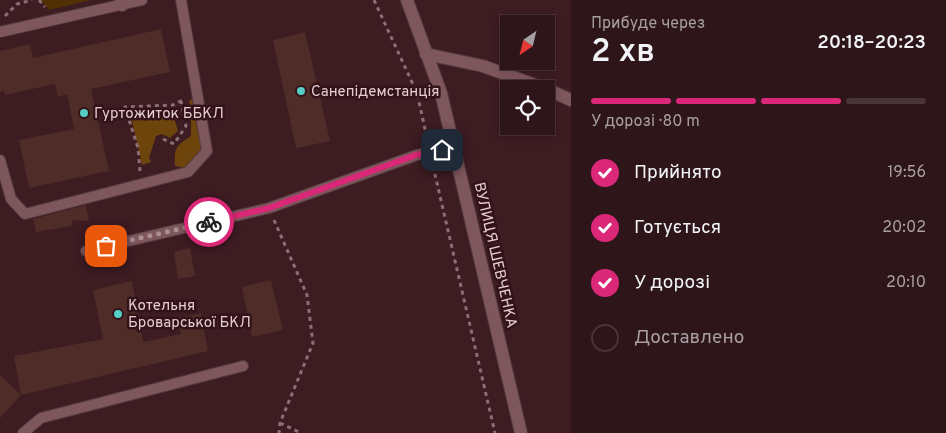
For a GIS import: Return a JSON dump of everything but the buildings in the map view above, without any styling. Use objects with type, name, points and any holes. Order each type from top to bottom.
[{"type":"street","name":"ВУЛИЦЯ ШЕВЧЕНКА","points":[[407,0],[441,93],[521,433]]},
{"type":"street","points":[[426,54],[483,66],[521,80]]},
{"type":"street","points":[[555,93],[571,100]]},
{"type":"lane","points":[[0,32],[121,2],[142,0]]},
{"type":"lane","points":[[0,160],[11,200],[25,214],[188,172],[208,151],[181,0]]},
{"type":"lane","points":[[86,251],[269,208],[416,155],[454,148]]},
{"type":"lane","points":[[23,433],[41,418],[243,366]]},
{"type":"path","points":[[374,0],[417,93],[495,433]]},
{"type":"path","points":[[142,184],[138,148],[125,107],[174,105],[197,93]]},
{"type":"path","points":[[163,139],[174,144],[186,126],[181,101]]},
{"type":"path","points":[[269,208],[307,294],[313,343],[280,423],[279,433]]},
{"type":"path","points":[[280,423],[301,433]]},
{"type":"shaded area","points":[[41,0],[91,0],[49,10]]},
{"type":"shaded area","points":[[194,97],[202,149],[186,168],[175,166],[177,148],[191,136],[189,101]]},
{"type":"shaded area","points":[[144,110],[150,117],[172,111],[178,131],[170,138],[162,134],[156,136],[149,158],[151,162],[142,165],[130,112]]},
{"type":"way so far","points":[[106,246],[209,222]]},
{"type":"place","name":"Санепідемстанція","points":[[301,91]]},
{"type":"place","name":"Гуртожиток ББКЛ","points":[[84,113]]},
{"type":"place","name":"Котельня Броварської БКЛ","points":[[118,314]]},
{"type":"route","points":[[209,222],[269,208],[416,155],[442,150]]}]
